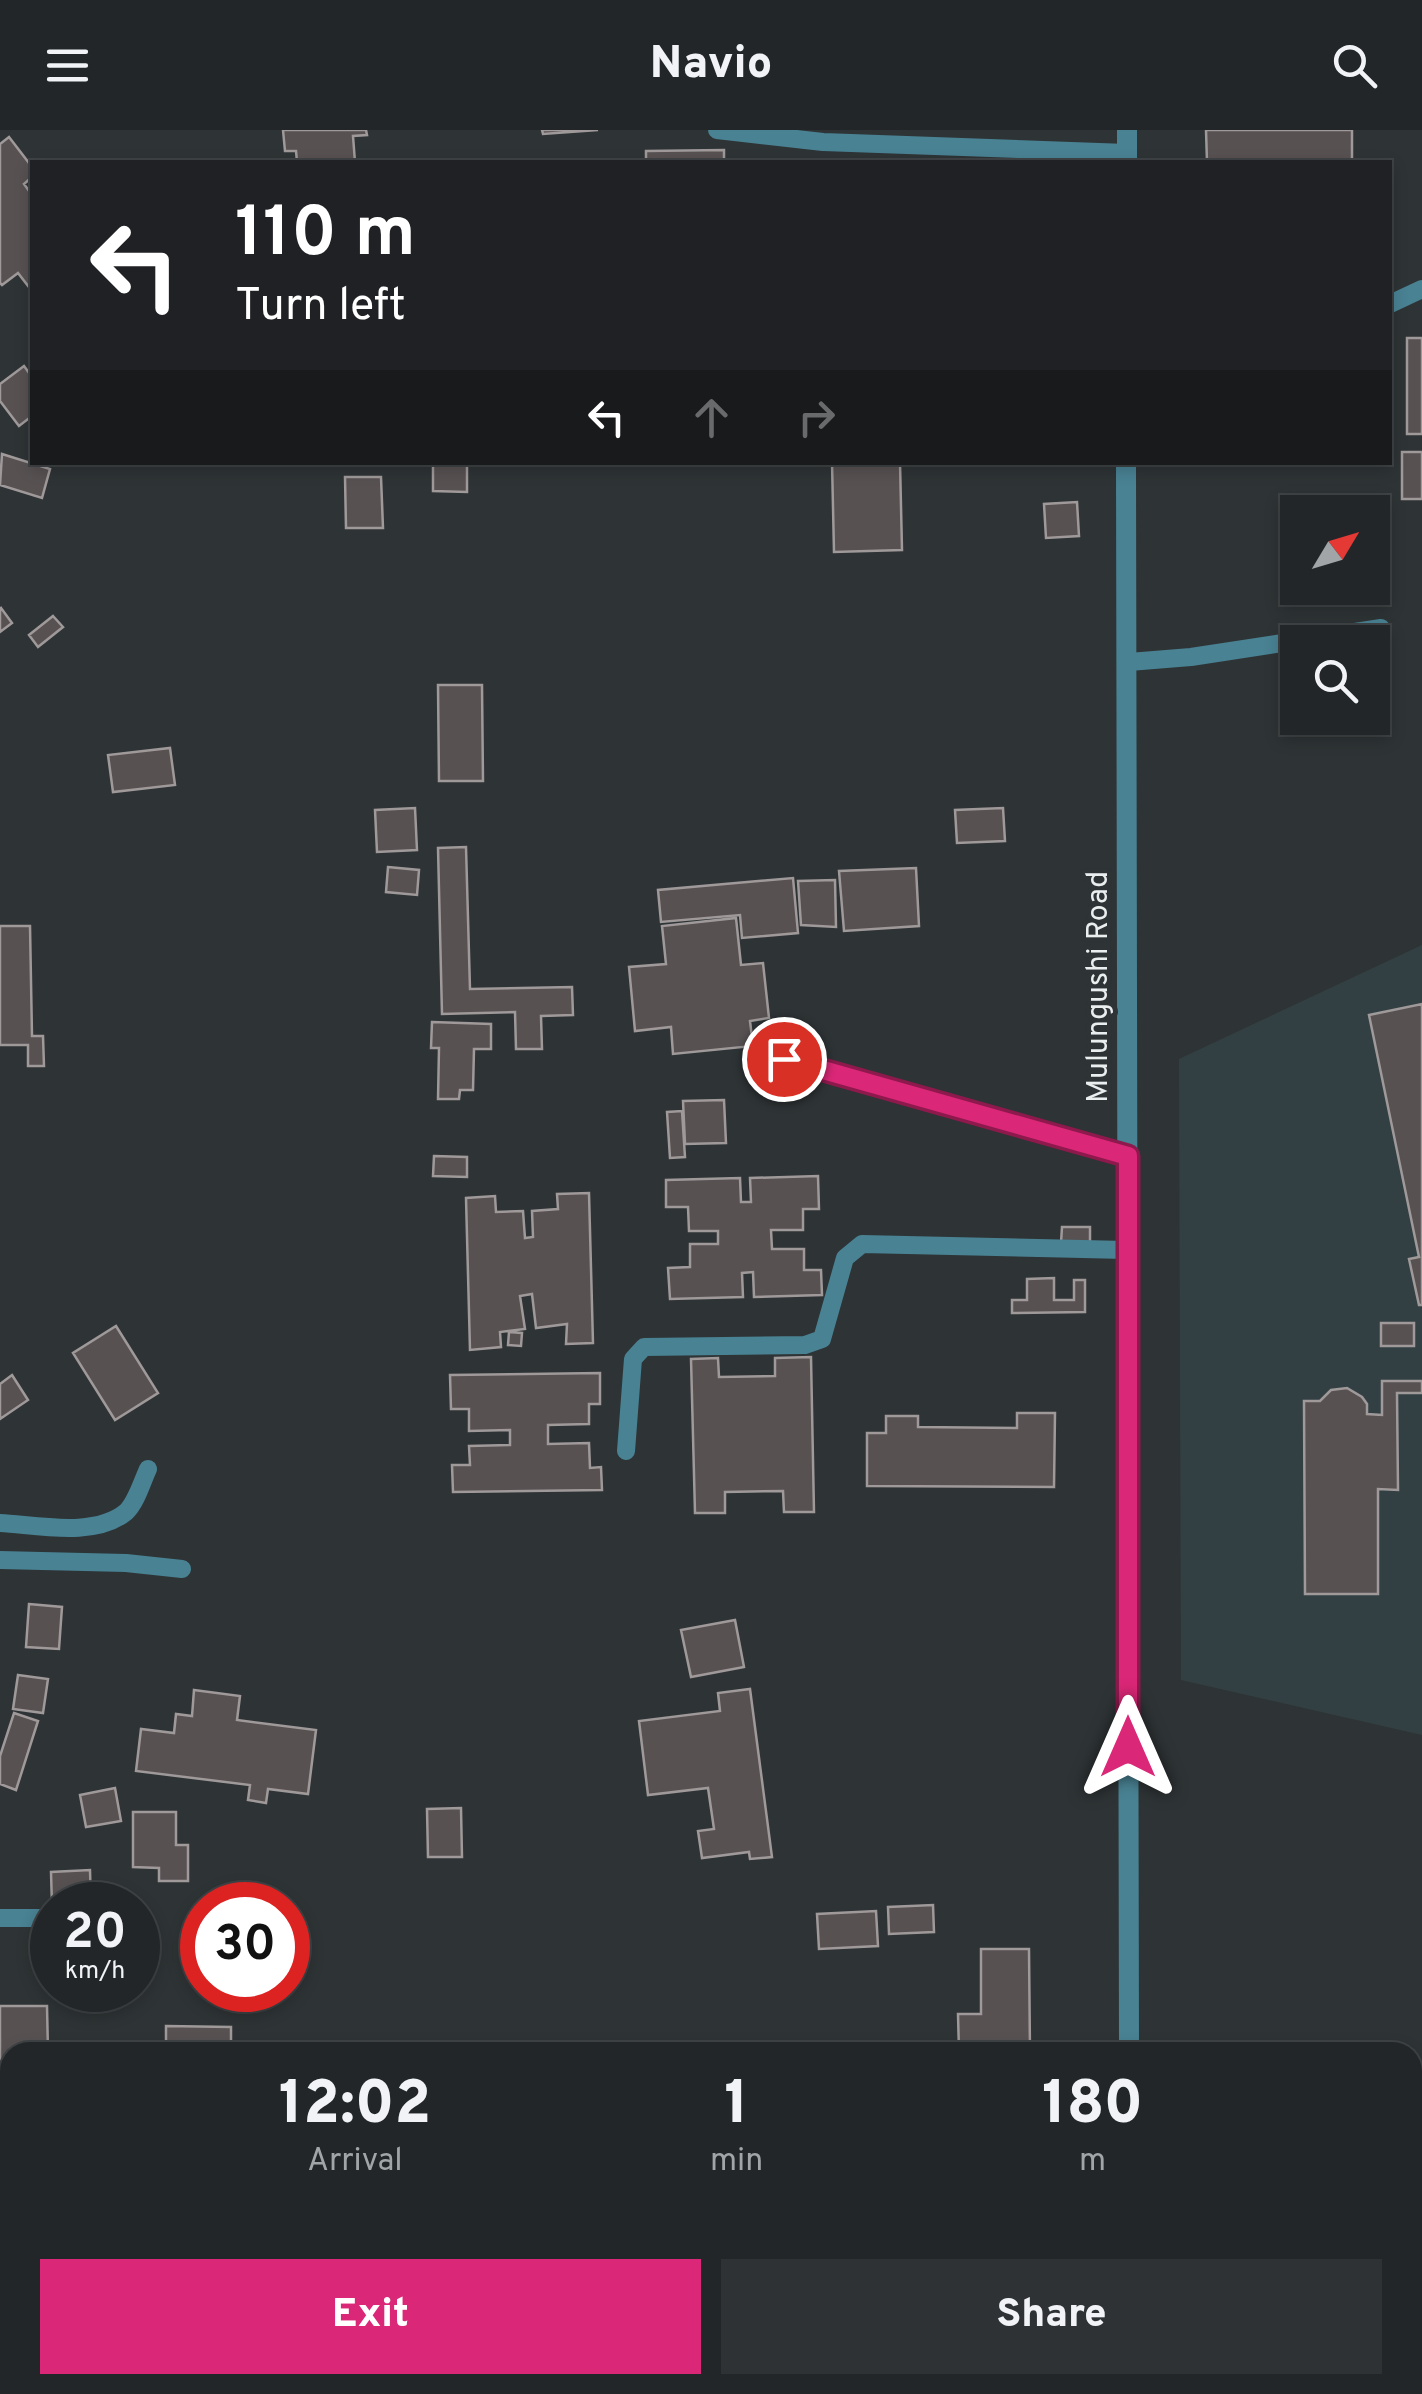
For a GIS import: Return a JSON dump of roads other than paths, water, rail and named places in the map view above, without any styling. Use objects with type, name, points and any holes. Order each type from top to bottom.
[{"type":"street","points":[[1127,130],[1127,158]]},
{"type":"street","name":"Mulungushi Road","points":[[1126,465],[1129,2042]]},
{"type":"lane","points":[[717,130],[823,142],[1127,158]]},
{"type":"lane","points":[[1392,303],[1422,289]]},
{"type":"lane","points":[[1129,662],[1280,643]]},
{"type":"lane","points":[[784,1059],[1128,1156]]},
{"type":"lane","points":[[626,1451],[633,1359],[644,1347],[806,1345],[822,1338],[845,1258],[862,1244],[1126,1250]]},
{"type":"lane","points":[[0,1523],[84,1526],[108,1522],[129,1510],[148,1469]]},
{"type":"lane","points":[[0,1560],[126,1563],[182,1570]]},
{"type":"lane","points":[[0,1918],[30,1918]]}]
